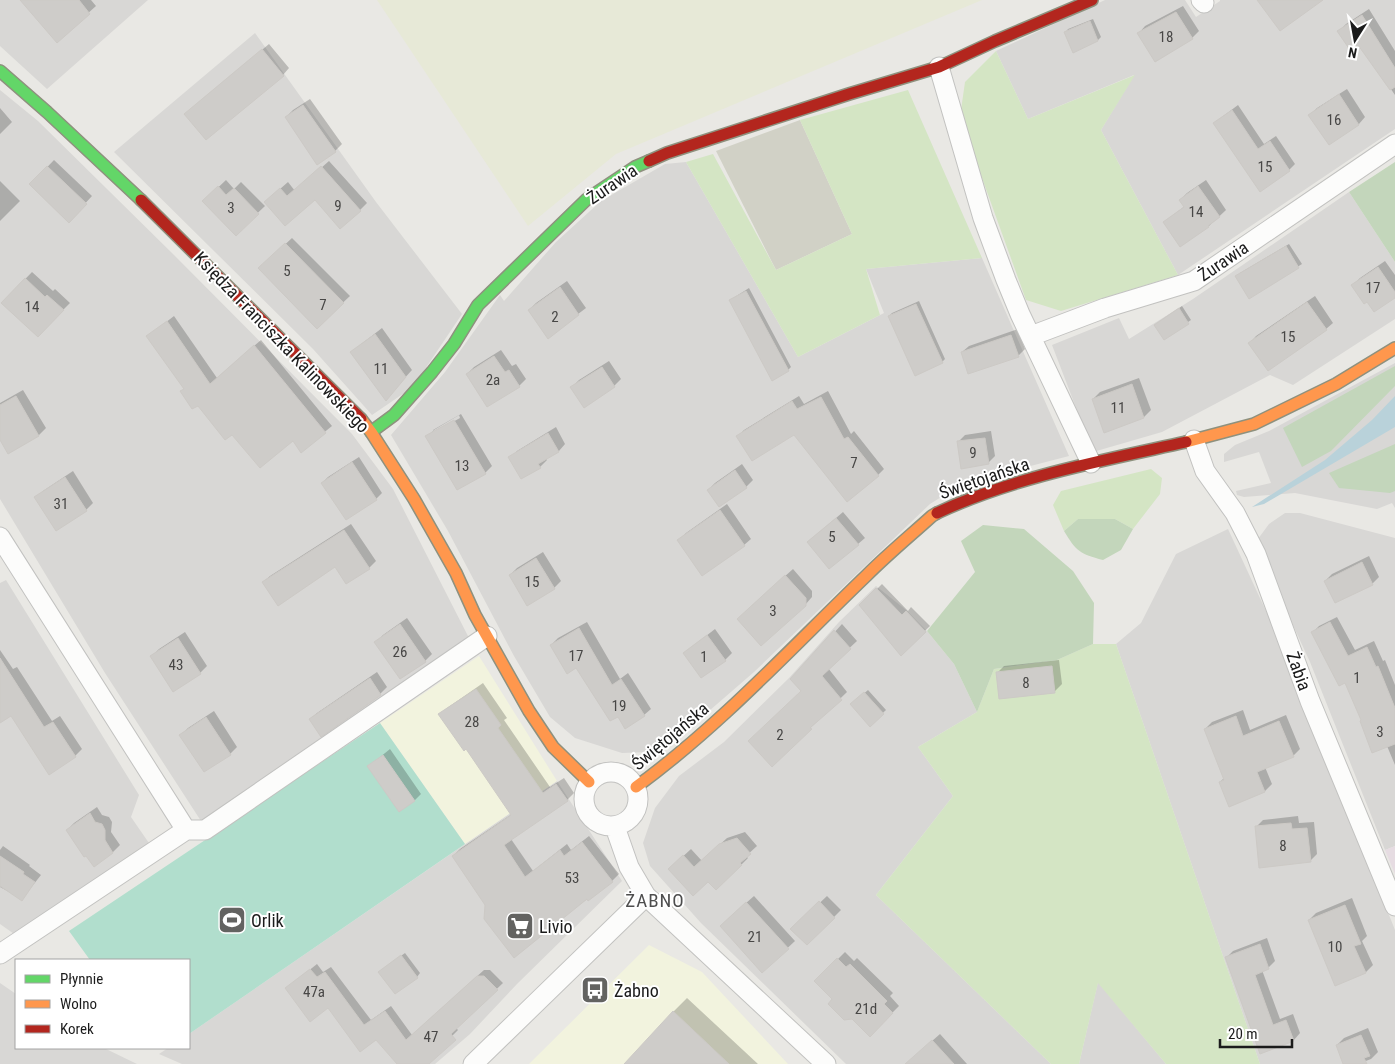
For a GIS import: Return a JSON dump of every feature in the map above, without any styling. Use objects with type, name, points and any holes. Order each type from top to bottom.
[{"type":"street","name":"Żurawia","points":[[371,432],[394,415],[432,372],[454,344],[478,305],[587,199],[635,167],[694,144],[849,94],[939,68],[995,41],[1092,0]]},
{"type":"street","points":[[939,68],[983,218],[1006,280],[1091,463]]},
{"type":"street","name":"Księdza Franciszka Kalinowskiego","points":[[0,71],[44,108],[160,217],[357,415],[371,432],[414,499],[456,573],[486,636],[529,711],[553,747],[589,782]]},
{"type":"street","name":"Żurawia","points":[[1031,336],[1105,308],[1194,281],[1395,144]]},
{"type":"street","name":"Świętojańska","points":[[636,787],[705,732],[868,574],[932,516],[957,504],[995,490],[1091,463],[1194,440],[1254,424],[1336,384],[1395,348]]},
{"type":"street","name":"Żabia","points":[[1194,440],[1205,471],[1234,513],[1256,554],[1310,701],[1395,906]]},
{"type":"street","points":[[0,537],[186,830]]},
{"type":"street","points":[[0,954],[186,830],[205,830],[486,636]]},
{"type":"street","points":[[614,771],[627,776],[636,787],[639,800],[636,812],[627,822],[615,827],[598,824],[586,813],[583,797],[589,782],[600,773],[614,771]]},
{"type":"street","points":[[615,827],[629,868],[646,896],[826,1064]]},
{"type":"street","points":[[474,1064],[646,896]]},
{"type":"shaded area","points":[[0,0],[148,0],[47,89],[0,46]]},
{"type":"shaded area","points":[[377,0],[982,0],[616,154],[528,226]]},
{"type":"shaded area","points":[[1105,0],[1185,0],[1196,17],[1220,0],[1395,0],[1395,129],[1178,275],[1101,130],[1134,75],[1028,119],[996,51]]},
{"type":"shaded area","points":[[255,33],[376,202],[462,314],[413,387],[372,415],[313,349],[114,152]]},
{"type":"shaded area","points":[[0,90],[38,121],[352,434],[393,489],[470,640],[384,700],[201,821],[105,673],[0,499]]},
{"type":"shaded area","points":[[800,120],[852,234],[776,270],[716,151]]},
{"type":"shaded area","points":[[686,162],[798,357],[884,313],[866,269],[982,258],[1069,456],[962,484],[930,504],[754,672],[679,737],[649,752],[622,753],[575,738],[550,717],[514,656],[448,531],[391,435],[445,372],[500,295],[504,301],[556,242],[601,201],[665,164]]},
{"type":"shaded area","points":[[1395,162],[1395,262],[1349,192]]},
{"type":"shaded area","points":[[1349,192],[1395,262],[1395,319],[1293,385],[1270,375],[1162,432],[1093,452],[1052,345],[1119,318],[1129,339],[1193,299]]},
{"type":"shaded area","points":[[1395,363],[1395,508],[1392,503],[1377,509],[1295,493],[1244,497],[1237,495],[1236,491],[1271,483],[1259,452],[1224,462],[1224,454],[1235,445],[1269,431]]},
{"type":"shaded area","points":[[1395,366],[1395,386],[1331,451],[1302,467],[1283,428]]},
{"type":"shaded area","points":[[1395,444],[1395,491],[1390,493],[1339,488],[1329,473]]},
{"type":"shaded area","points":[[1285,513],[1300,513],[1395,538],[1395,846],[1385,850],[1310,662],[1255,543],[1269,524]]},
{"type":"shaded area","points":[[1078,519],[1115,519],[1133,529],[1121,550],[1103,560],[1079,551],[1064,531]]},
{"type":"shaded area","points":[[983,525],[1024,529],[1073,571],[1094,603],[1093,644],[1057,660],[994,669],[977,712],[954,664],[927,631],[975,572],[961,541]]},
{"type":"shaded area","points":[[1228,529],[1279,639],[1395,930],[1395,1064],[1260,1064],[1116,644],[1141,623],[1176,554]]},
{"type":"shaded area","points":[[6,580],[139,795],[131,817],[151,846],[17,936],[0,924],[0,583]]},
{"type":"shaded area","points":[[876,586],[906,610],[927,631],[954,664],[977,712],[918,747],[953,796],[876,895],[1051,1064],[846,1064],[701,923],[650,866],[643,843],[655,808],[679,776],[724,742],[789,678],[839,622]]},
{"type":"shaded area","points":[[479,656],[557,781],[465,844],[380,723]]},
{"type":"shaded area","points":[[557,781],[622,881],[517,984],[470,1034],[435,1064],[182,1064],[159,1054],[166,1049],[190,1049],[190,1033]]},
{"type":"shaded area","points":[[1395,846],[1395,874],[1385,850]]},
{"type":"shaded area","points":[[649,945],[702,972],[788,1064],[529,1064]]},
{"type":"shaded area","points":[[1098,982],[1166,1064],[1079,1064]]},
{"type":"shaded area","points":[[0,983],[15,993],[15,1049],[106,1049],[137,1064],[0,1064]]},
{"type":"green space","points":[[996,51],[1028,119],[1135,75],[1101,130],[1178,275],[1061,311],[1026,300],[960,117],[965,82]]},
{"type":"green space","points":[[908,90],[982,258],[866,269],[880,315],[798,357],[686,162],[713,154],[776,270],[852,234],[800,120]]},
{"type":"green space","points":[[1151,469],[1162,478],[1160,494],[1133,529],[1115,519],[1078,519],[1064,531],[1053,505],[1061,491]]},
{"type":"green space","points":[[1093,644],[1116,644],[1260,1064],[1166,1064],[1098,983],[1079,1064],[1051,1064],[876,895],[953,796],[918,747],[977,712],[994,669],[1057,660]]},
{"type":"green space","points":[[380,723],[465,844],[190,1033],[190,959],[89,959],[69,931]]},
{"type":"water","points":[[1395,396],[1395,427],[1264,504],[1252,507],[1325,460],[1372,420]]},
{"type":"building","points":[[20,0],[79,0],[90,14],[57,43]]},
{"type":"building","points":[[1257,0],[1323,0],[1280,31]]},
{"type":"building","points":[[1176,12],[1193,39],[1155,62],[1137,33]]},
{"type":"building","points":[[1362,15],[1395,68],[1395,87],[1390,90],[1358,45],[1350,50],[1337,31]]},
{"type":"building","points":[[1090,21],[1098,41],[1073,53],[1064,32]]},
{"type":"building","points":[[262,49],[284,76],[206,140],[184,114]]},
{"type":"building","points":[[1339,94],[1359,125],[1329,145],[1308,115]]},
{"type":"building","points":[[303,105],[336,152],[317,165],[285,117]]},
{"type":"building","points":[[1232,110],[1258,149],[1270,141],[1290,171],[1260,192],[1213,123]]},
{"type":"building","points":[[47,166],[87,204],[69,223],[29,184]]},
{"type":"building","points":[[321,166],[361,211],[340,229],[315,200],[285,226],[264,202],[280,188],[287,196]]},
{"type":"building","points":[[218,186],[226,195],[234,188],[259,214],[236,236],[202,201]]},
{"type":"building","points":[[1198,186],[1220,217],[1180,247],[1163,222],[1184,207],[1179,200]]},
{"type":"building","points":[[285,243],[344,303],[317,329],[258,268]]},
{"type":"building","points":[[1286,246],[1299,268],[1249,299],[1235,276]]},
{"type":"building","points":[[1378,267],[1395,292],[1395,298],[1374,312],[1367,302],[1364,304],[1351,285]]},
{"type":"building","points":[[25,278],[45,297],[47,295],[64,310],[38,337],[1,303]]},
{"type":"building","points":[[560,287],[579,315],[548,339],[528,310]]},
{"type":"building","points":[[746,291],[789,371],[772,381],[729,300]]},
{"type":"building","points":[[1307,302],[1327,330],[1268,371],[1248,343]]},
{"type":"building","points":[[916,304],[943,363],[915,376],[888,316]]},
{"type":"building","points":[[1179,308],[1189,324],[1164,340],[1154,325]]},
{"type":"building","points":[[167,321],[210,384],[254,345],[326,433],[301,453],[293,441],[260,468],[232,435],[225,440],[198,406],[192,409],[180,391],[184,389],[146,336]]},
{"type":"building","points":[[375,334],[406,377],[386,401],[350,352]]},
{"type":"building","points":[[1011,335],[1019,357],[968,374],[961,352]]},
{"type":"building","points":[[494,356],[505,372],[509,370],[520,387],[487,407],[466,374]]},
{"type":"building","points":[[602,367],[615,387],[584,408],[570,387]]},
{"type":"building","points":[[1132,384],[1144,418],[1104,433],[1092,399]]},
{"type":"building","points":[[16,396],[39,436],[8,454],[0,440],[0,405]]},
{"type":"building","points":[[821,397],[844,439],[848,437],[879,476],[847,502],[794,435],[752,461],[736,436],[792,401],[797,409]]},
{"type":"building","points":[[454,420],[486,474],[457,490],[425,436]]},
{"type":"building","points":[[548,433],[559,452],[538,464],[541,468],[521,479],[508,457]]},
{"type":"building","points":[[985,438],[989,464],[961,469],[957,441]]},
{"type":"building","points":[[352,462],[377,500],[346,520],[321,483]]},
{"type":"building","points":[[735,470],[747,488],[719,507],[707,490]]},
{"type":"building","points":[[65,477],[87,511],[56,531],[34,497]]},
{"type":"building","points":[[720,510],[745,546],[702,576],[677,540]]},
{"type":"building","points":[[836,518],[859,545],[829,569],[807,542]]},
{"type":"building","points":[[344,530],[370,569],[346,584],[335,567],[278,606],[262,582]]},
{"type":"building","points":[[536,558],[555,589],[527,606],[509,575]]},
{"type":"building","points":[[1362,562],[1373,585],[1335,603],[1324,581]]},
{"type":"building","points":[[785,575],[806,598],[806,606],[761,646],[737,619]]},
{"type":"building","points":[[876,588],[902,615],[906,611],[926,632],[901,656],[859,605]]},
{"type":"building","points":[[1330,622],[1348,656],[1367,647],[1376,667],[1378,666],[1395,708],[1395,744],[1372,753],[1361,720],[1345,683],[1339,686],[1311,632]]},
{"type":"building","points":[[400,624],[426,662],[400,679],[374,642]]},
{"type":"building","points":[[579,628],[612,685],[621,679],[645,716],[625,729],[618,717],[610,721],[576,668],[567,674],[550,645]]},
{"type":"building","points":[[834,630],[851,649],[822,676],[842,700],[810,728],[812,729],[772,767],[748,741],[801,691],[790,679]]},
{"type":"building","points":[[707,635],[726,661],[701,678],[683,653]]},
{"type":"building","points":[[178,638],[201,674],[173,692],[150,656]]},
{"type":"building","points":[[0,658],[44,727],[53,722],[76,757],[49,775],[11,716],[0,723]]},
{"type":"building","points":[[1052,666],[1055,693],[999,699],[996,672]]},
{"type":"building","points":[[370,678],[381,695],[321,737],[309,719]]},
{"type":"building","points":[[476,689],[501,725],[498,728],[543,793],[556,784],[568,801],[504,845],[525,877],[560,850],[564,856],[582,842],[613,882],[588,901],[587,899],[514,958],[484,919],[485,905],[452,856],[511,815],[466,749],[464,751],[438,714]]},
{"type":"building","points":[[864,692],[884,714],[870,727],[850,704]]},
{"type":"building","points":[[1236,716],[1243,736],[1279,721],[1294,757],[1257,772],[1265,792],[1229,807],[1219,782],[1224,780],[1204,729]]},
{"type":"building","points":[[206,717],[231,755],[204,772],[179,735]]},
{"type":"building","points":[[383,755],[415,801],[399,812],[367,766]]},
{"type":"building","points":[[90,813],[95,822],[102,824],[105,830],[105,840],[113,853],[94,867],[86,856],[84,857],[66,830]]},
{"type":"building","points":[[1291,823],[1292,829],[1307,828],[1311,862],[1259,868],[1255,826]]},
{"type":"building","points":[[737,838],[751,854],[740,863],[742,865],[716,890],[708,882],[693,896],[668,869],[683,855],[694,867],[719,844]]},
{"type":"building","points":[[0,856],[35,882],[22,901],[0,886]]},
{"type":"building","points":[[819,901],[835,918],[807,945],[790,929]]},
{"type":"building","points":[[746,902],[789,949],[762,973],[720,926]]},
{"type":"building","points":[[1345,905],[1361,944],[1354,946],[1366,973],[1335,986],[1308,920]]},
{"type":"building","points":[[1260,944],[1269,969],[1255,975],[1273,1025],[1286,1020],[1294,1041],[1260,1054],[1225,957]]},
{"type":"building","points":[[401,955],[418,978],[395,994],[378,972]]},
{"type":"building","points":[[837,958],[846,967],[850,964],[887,1001],[884,1004],[893,1013],[870,1037],[852,1019],[844,1020],[828,1004],[832,999],[814,981]]},
{"type":"building","points":[[310,969],[317,977],[325,972],[364,1025],[385,1011],[406,1040],[477,976],[484,976],[498,990],[451,1034],[456,1040],[429,1064],[397,1064],[376,1040],[360,1052],[328,1008],[310,1022],[285,988]]},
{"type":"building","points":[[673,1011],[729,1064],[624,1064]]},
{"type":"building","points":[[1361,1035],[1370,1056],[1364,1058],[1367,1064],[1343,1064],[1336,1045]]},
{"type":"building","points":[[932,1040],[954,1064],[905,1064]]},
{"type":"traffic: fast","points":[[0,71],[141,200]]},
{"type":"traffic: fast","points":[[371,432],[394,415],[432,372],[454,344],[478,305],[587,199],[635,167],[649,161]]},
{"type":"traffic: slow","points":[[1186,442],[1254,424],[1336,384],[1395,348]]},
{"type":"traffic: slow","points":[[361,419],[414,499],[456,573],[475,615],[529,711],[553,747],[589,782]]},
{"type":"traffic: slow","points":[[636,787],[727,712],[875,567],[937,513]]},
{"type":"traffic: jam","points":[[649,161],[667,153],[849,94],[939,67],[1092,0]]},
{"type":"traffic: jam","points":[[141,200],[361,419]]},
{"type":"traffic: jam","points":[[937,513],[966,500],[1028,479],[1186,442]]},
{"type":"place","name":"Orlik","points":[[232,920]]},
{"type":"place","name":"Livio","points":[[520,926]]},
{"type":"place","name":"Żabno","points":[[595,990]]},
{"type":"district","name":"ŻABNO","points":[[655,900]]}]
